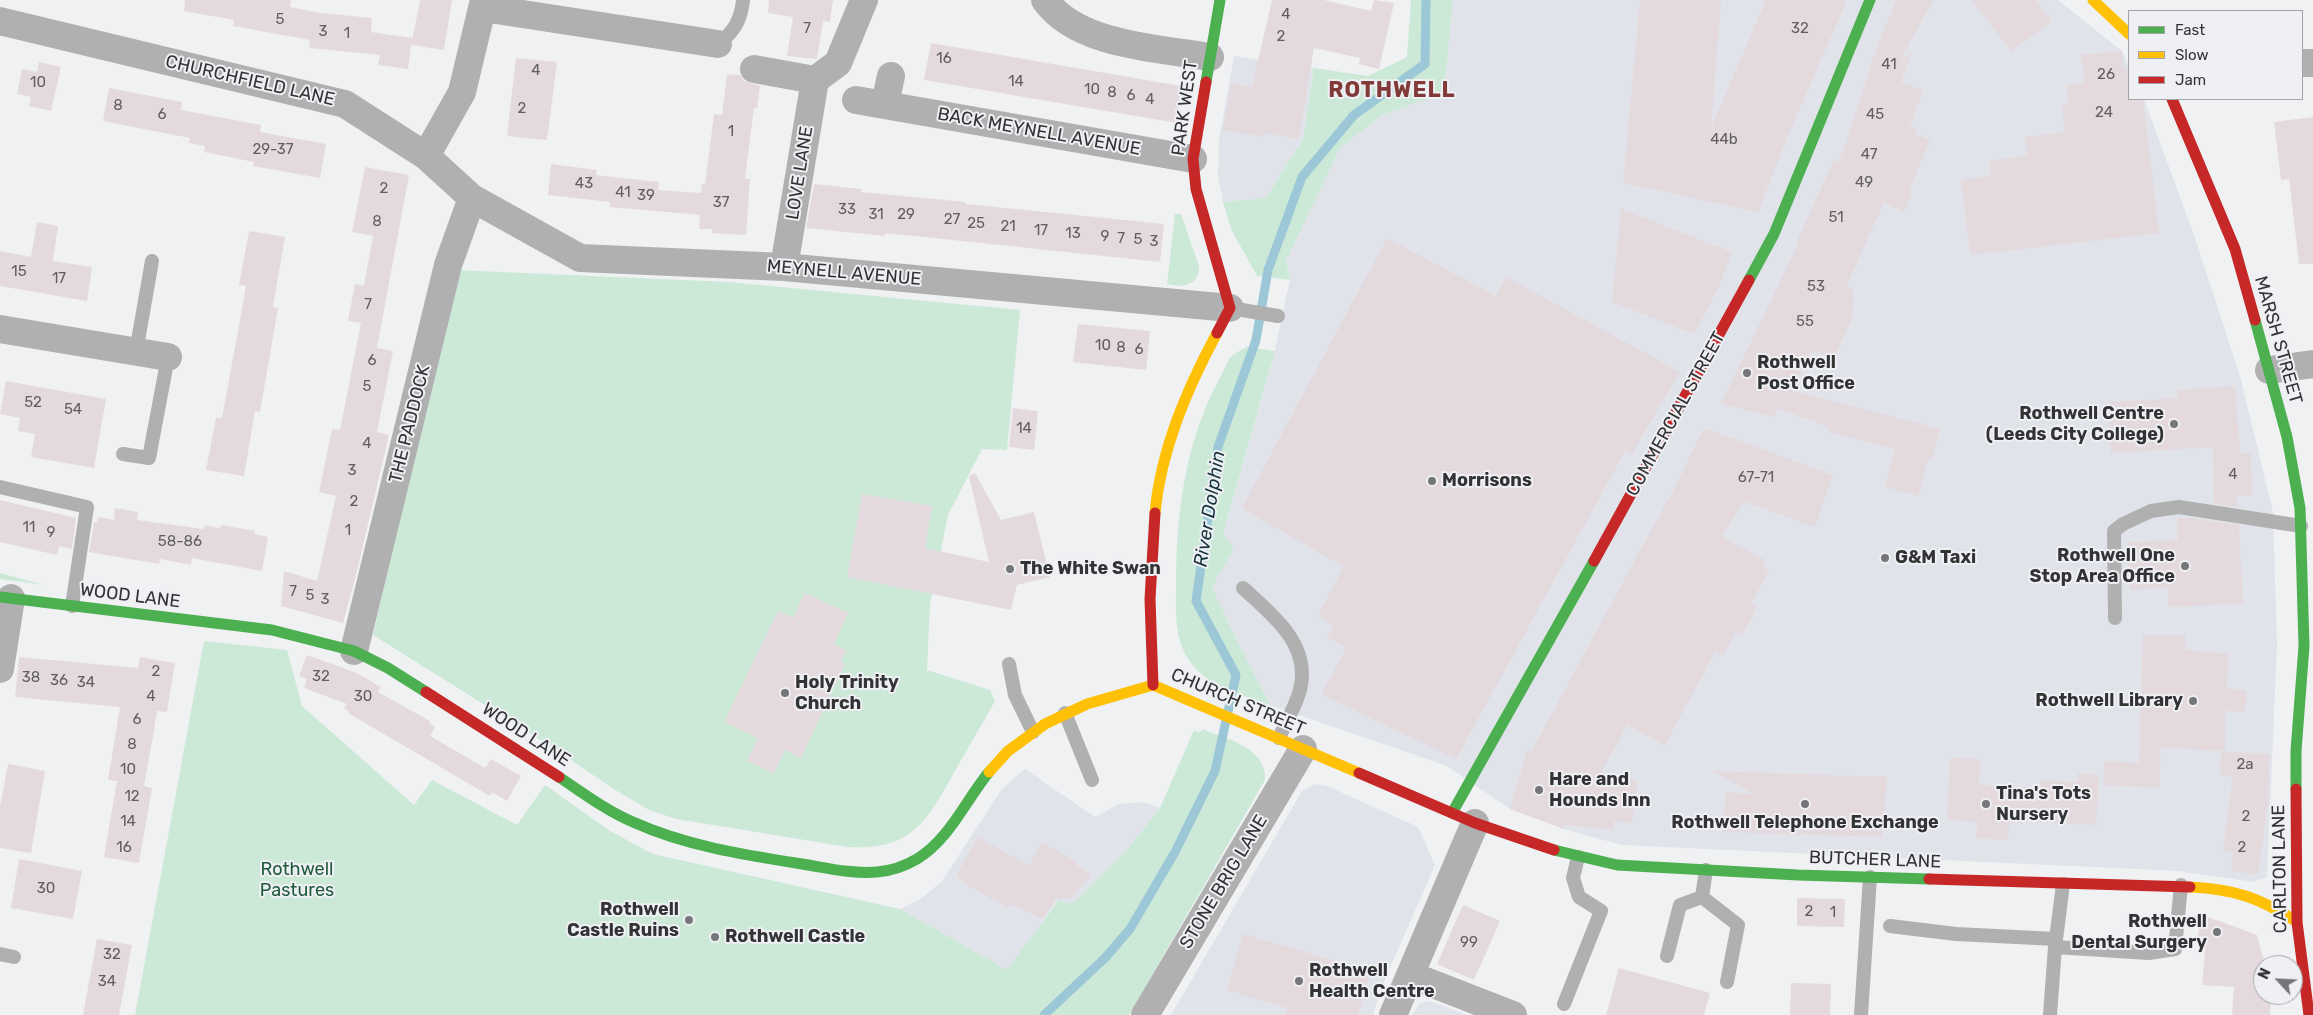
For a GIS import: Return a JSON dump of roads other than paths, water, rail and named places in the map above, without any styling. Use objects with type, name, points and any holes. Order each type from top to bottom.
[{"type":"street","points":[[754,69],[815,80],[838,63],[864,0]]},
{"type":"street","points":[[1045,0],[1063,19],[1082,31],[1104,39],[1210,57]]},
{"type":"street","name":"PARK WEST","points":[[1220,0],[1194,159],[1196,189],[1216,254],[1241,310]]},
{"type":"street","name":"COMMERCIAL STREET","points":[[1393,1015],[1410,975],[1464,818],[1640,479],[1774,234],[1870,0]]},
{"type":"street","points":[[2093,0],[2128,33]]},
{"type":"street","points":[[426,156],[462,92],[484,4],[718,44]]},
{"type":"street","name":"CHURCHFIELD LANE","points":[[0,21],[345,104],[426,156],[472,198]]},
{"type":"street","points":[[886,104],[891,76]]},
{"type":"street","name":"LOVE LANE","points":[[784,267],[815,80]]},
{"type":"street","name":"BACK MEYNELL AVENUE","points":[[856,100],[1194,159]]},
{"type":"street","name":"MARSH STREET","points":[[2172,100],[2235,248],[2247,298],[2287,437],[2300,508],[2309,646],[2296,751]]},
{"type":"street","name":"MEYNELL AVENUE","points":[[472,198],[580,258],[784,267],[1241,310]]},
{"type":"street","name":"THE PADDOCK","points":[[354,651],[448,265],[472,198]]},
{"type":"street","points":[[1153,685],[1150,636],[1151,578],[1154,529],[1165,456],[1176,420],[1191,385],[1241,310]]},
{"type":"street","points":[[0,330],[168,357]]},
{"type":"street","points":[[2269,370],[2313,364]]},
{"type":"street","points":[[0,669],[6,597]]},
{"type":"street","name":"WOOD LANE","points":[[6,597],[272,630],[354,651],[388,668],[460,712],[633,823],[656,833],[695,844],[755,856],[845,871],[880,872],[905,866],[926,853],[949,828],[992,768]]},
{"type":"street","name":"CHURCH STREET","points":[[992,768],[1016,743],[1065,713],[1119,692],[1153,685],[1464,818]]},
{"type":"street","name":"STONE BRIG LANE","points":[[1145,1015],[1291,744]]},
{"type":"street","name":"CARLTON LANE","points":[[2296,751],[2295,838],[2297,922],[2310,1015]]},
{"type":"street","name":"BUTCHER LANE","points":[[1464,818],[1511,836],[1578,857],[1617,865],[2063,884],[2181,885],[2238,890],[2254,896],[2297,922]]},
{"type":"street","points":[[1410,975],[1513,1015]]},
{"type":"lane","points":[[718,44],[732,33],[742,14],[743,0]]},
{"type":"lane","points":[[136,352],[152,261]]},
{"type":"lane","points":[[1241,310],[1278,316]]},
{"type":"lane","points":[[123,454],[148,458],[168,357]]},
{"type":"lane","points":[[0,488],[87,507],[72,606]]},
{"type":"lane","points":[[2115,618],[2114,530],[2123,524],[2151,511],[2179,507],[2301,526]]},
{"type":"lane","points":[[1243,588],[1282,624],[1297,649],[1302,673],[1291,744]]},
{"type":"lane","points":[[1009,664],[1015,695],[1033,732]]},
{"type":"lane","points":[[1065,713],[1092,780]]},
{"type":"lane","points":[[1564,1004],[1601,911],[1579,897],[1573,878],[1578,857]]},
{"type":"lane","points":[[1702,897],[1706,870]]},
{"type":"lane","points":[[1861,1015],[1870,877]]},
{"type":"lane","points":[[2050,1015],[2055,943],[2063,884]]},
{"type":"lane","points":[[1890,926],[2149,953],[2175,949],[2181,885]]},
{"type":"lane","points":[[1667,956],[1680,905],[1702,897]]},
{"type":"lane","points":[[1702,897],[1738,925],[1727,982]]},
{"type":"lane","points":[[0,954],[14,957]]},
{"type":"waterway","name":"River Dolphin","points":[[1044,1015],[1105,958],[1130,929],[1175,852],[1215,771],[1236,675],[1196,601],[1218,447],[1256,340],[1268,270],[1302,177],[1354,115],[1425,64],[1426,0]]},
{"type":"place","name":"Rothwell Post Office","points":[[1747,373]]},
{"type":"place","name":"Rothwell Centre (Leeds City College)","points":[[2174,424]]},
{"type":"place","name":"Morrisons","points":[[1432,481]]},
{"type":"place","name":"G&M Taxi","points":[[1885,558]]},
{"type":"place","name":"Rothwell One Stop Area Office","points":[[2185,566]]},
{"type":"place","name":"The White Swan","points":[[1010,569]]},
{"type":"place","name":"Holy Trinity Church","points":[[785,693]]},
{"type":"place","name":"Rothwell Library","points":[[2193,701]]},
{"type":"place","name":"Hare and Hounds Inn","points":[[1539,790]]},
{"type":"place","name":"Rothwell Telephone Exchange","points":[[1805,804]]},
{"type":"place","name":"Tina's Tots Nursery","points":[[1986,804]]},
{"type":"place","name":"Rothwell Castle Ruins","points":[[689,920]]},
{"type":"place","name":"Rothwell Dental Surgery","points":[[2217,932]]},
{"type":"place","name":"Rothwell Castle","points":[[715,937]]},
{"type":"place","name":"Rothwell Health Centre","points":[[1299,981]]},
{"type":"district","name":"ROTHWELL","points":[[1392,91]]},
{"type":"park label","name":"Rothwell Pastures","points":[[297,880]]}]
